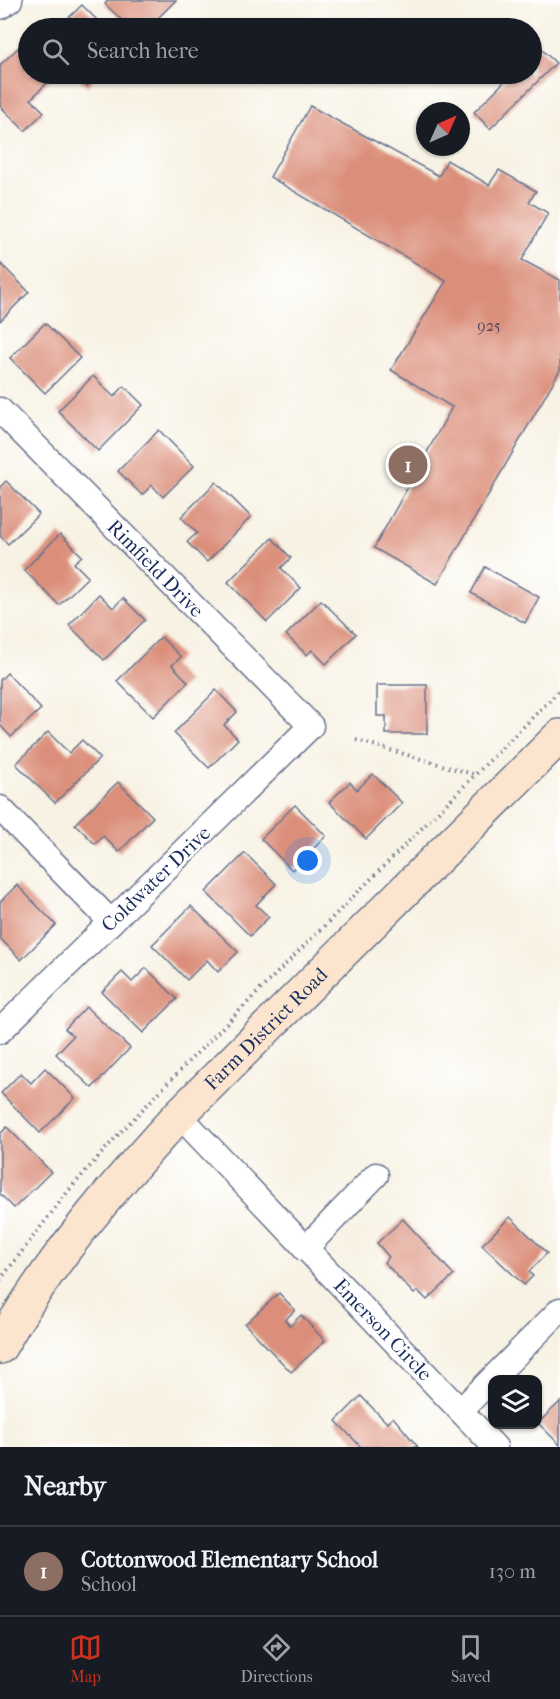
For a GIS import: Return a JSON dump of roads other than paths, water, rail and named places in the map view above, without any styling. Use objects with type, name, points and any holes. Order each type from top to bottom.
[{"type":"street","points":[[0,7],[10,0]]},
{"type":"street","name":"Rimfield Drive","points":[[0,410],[311,726]]},
{"type":"street","name":"Coldwater Drive","points":[[0,1031],[311,726]]},
{"type":"street","name":"Farm District Road","points":[[0,1347],[72,1240],[179,1115],[560,736]]},
{"type":"street","points":[[0,808],[111,922]]},
{"type":"street","name":"Emerson Circle","points":[[179,1115],[495,1447]]},
{"type":"street","points":[[305,1249],[376,1175]]},
{"type":"street","points":[[461,1410],[560,1310]]},
{"type":"place","name":"Cottonwood Elementary School","points":[[408,465]]}]
